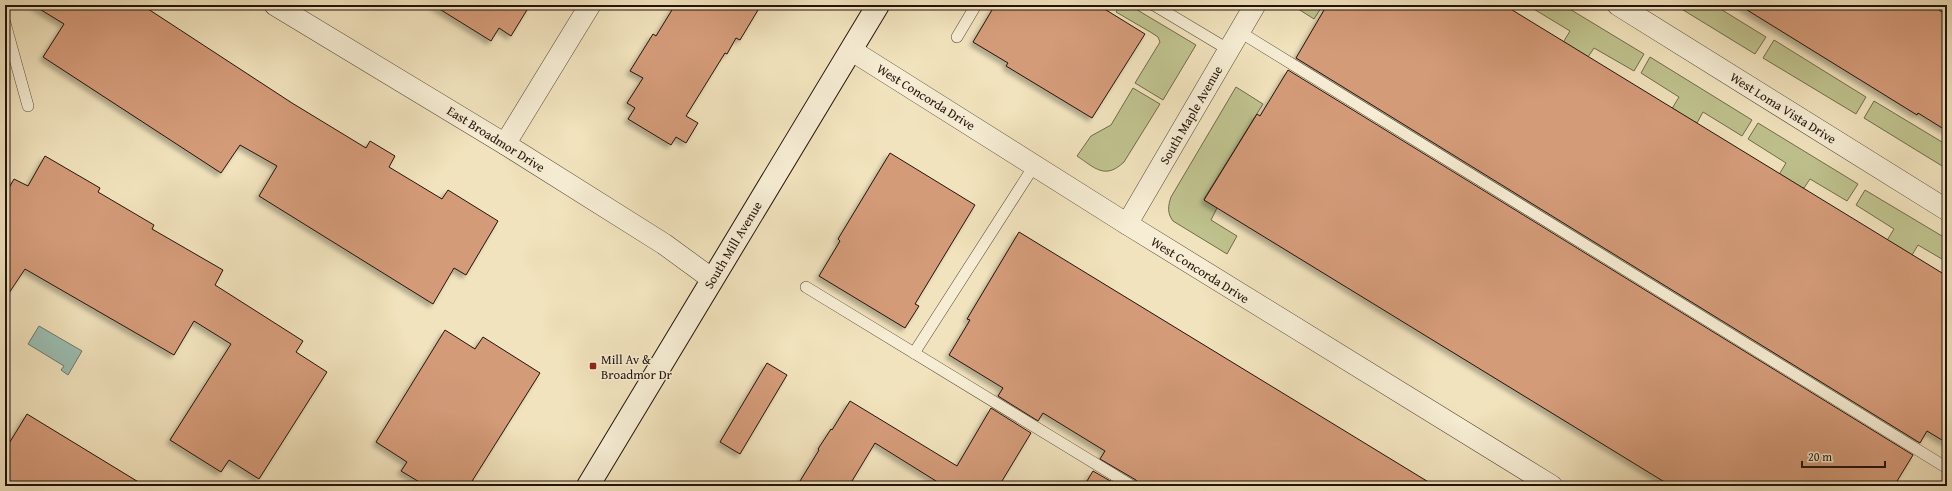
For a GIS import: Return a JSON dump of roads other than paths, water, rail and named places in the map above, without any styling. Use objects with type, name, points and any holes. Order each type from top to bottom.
[{"type":"main road","name":"South Mill Avenue","points":[[588,486],[878,5]]},
{"type":"street","name":"East Broadmor Drive","points":[[275,5],[505,144],[664,244],[712,279]]},
{"type":"street","points":[[505,144],[590,5]]},
{"type":"street","name":"South Maple Avenue","points":[[1127,224],[1256,5]]},
{"type":"street","name":"West Loma Vista Drive","points":[[1618,5],[1947,210]]},
{"type":"street","name":"West Concorda Drive","points":[[851,50],[1127,224],[1552,486]]},
{"type":"lane","points":[[956,38],[976,5]]},
{"type":"lane","points":[[1154,5],[1229,50]]},
{"type":"lane","points":[[5,23],[28,106]]},
{"type":"lane","points":[[1240,32],[1947,468]]},
{"type":"lane","points":[[914,353],[1034,166]]},
{"type":"lane","points":[[806,287],[1132,486]]},
{"type":"water","points":[[39,326],[82,351],[68,375],[61,370],[64,366],[28,344]]},
{"type":"place","name":"Mill Av & Broadmor Dr","points":[[593,366]]}]
